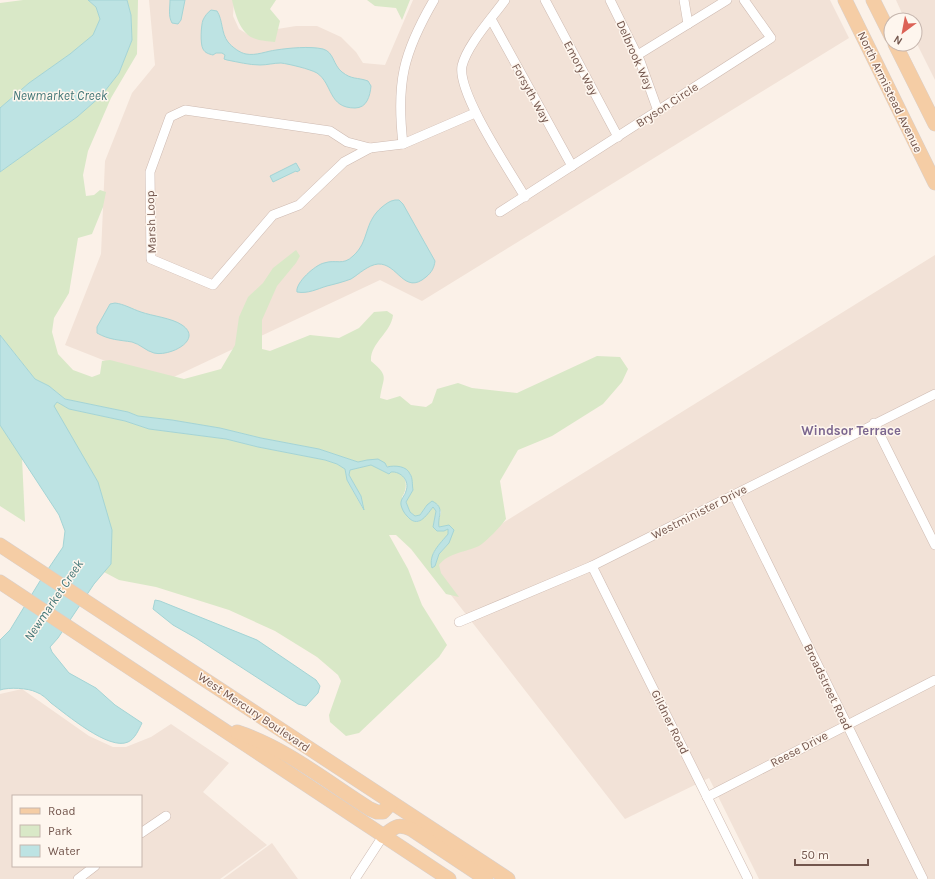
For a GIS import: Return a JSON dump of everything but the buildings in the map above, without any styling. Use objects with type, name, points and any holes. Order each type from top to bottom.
[{"type":"main road","name":"North Armistead Avenue","points":[[845,0],[935,183]]},
{"type":"main road","points":[[873,0],[883,20]]},
{"type":"main road","points":[[899,52],[935,124]]},
{"type":"main road","name":"West Mercury Boulevard","points":[[0,545],[508,879]]},
{"type":"main road","points":[[0,582],[449,879]]},
{"type":"main road","points":[[219,727],[251,737],[278,749],[354,799],[377,812],[383,812],[391,803]]},
{"type":"main road","points":[[383,836],[397,826],[411,829],[486,879]]},
{"type":"street","points":[[434,0],[416,34],[404,66],[401,83],[400,106],[403,144],[475,113]]},
{"type":"street","points":[[505,0],[470,47],[462,67],[463,81],[475,113],[525,197]]},
{"type":"street","name":"Emory Way","points":[[545,0],[618,137]]},
{"type":"street","name":"Delbrook Way","points":[[610,0],[640,62],[658,111]]},
{"type":"street","points":[[684,0],[688,24]]},
{"type":"street","points":[[636,56],[727,0]]},
{"type":"street","name":"Bryson Circle","points":[[500,212],[771,38],[744,0]]},
{"type":"street","name":"Forsyth Way","points":[[491,19],[572,166]]},
{"type":"street","name":"Marsh Loop","points":[[370,148],[347,142],[330,131],[185,110],[170,116],[150,172],[151,259],[213,285],[273,215],[299,205],[344,162],[370,148],[403,144]]},
{"type":"street","name":"Westminister Drive","points":[[459,622],[592,566],[874,423],[935,394]]},
{"type":"street","points":[[874,423],[935,545]]},
{"type":"street","name":"Broadstreet Road","points":[[734,495],[923,879]]},
{"type":"street","name":"Gildner Road","points":[[592,566],[748,879]]},
{"type":"street","name":"Reese Drive","points":[[707,797],[846,724],[935,680]]},
{"type":"street","points":[[142,832],[166,816]]},
{"type":"street","points":[[355,879],[383,836]]},
{"type":"street","points":[[78,879],[94,867]]},
{"type":"shaded area","points":[[149,0],[234,0],[233,16],[239,29],[247,34],[296,26],[317,26],[341,37],[356,52],[363,63],[385,65],[413,0],[830,0],[849,38],[422,301],[380,280],[161,383],[65,345],[101,254],[105,161],[132,93],[155,65]]},
{"type":"shaded area","points":[[896,0],[935,0],[935,80],[921,52],[923,52],[923,12],[901,12]]},
{"type":"shaded area","name":"Windsor Terrace","points":[[935,255],[935,879],[759,879],[709,778],[625,819],[430,568]]},
{"type":"shaded area","points":[[22,689],[89,736],[113,747],[126,747],[151,737],[171,724],[229,763],[203,792],[267,845],[220,879],[0,879],[0,694]]},
{"type":"shaded area","points":[[272,843],[298,879],[223,879]]},
{"type":"green space","points":[[23,0],[88,0],[96,7],[100,19],[93,35],[70,54],[29,83],[0,108],[0,3]]},
{"type":"green space","points":[[127,0],[138,0],[137,54],[111,98],[88,151],[83,175],[86,196],[94,195],[100,190],[106,192],[103,207],[92,234],[78,238],[69,293],[54,318],[52,332],[58,354],[73,370],[92,377],[100,374],[102,361],[110,360],[184,379],[221,369],[235,345],[239,317],[248,297],[263,283],[273,268],[296,250],[300,256],[277,286],[262,320],[262,349],[270,351],[310,335],[339,338],[359,328],[374,312],[387,311],[393,315],[389,327],[374,349],[371,361],[381,370],[384,377],[380,398],[387,400],[400,396],[411,405],[426,407],[432,403],[437,389],[458,383],[472,388],[517,393],[597,356],[620,357],[628,369],[622,382],[603,404],[552,436],[518,450],[500,481],[506,519],[486,541],[479,546],[452,555],[439,565],[441,573],[459,597],[446,594],[411,549],[396,535],[389,535],[408,569],[422,605],[447,645],[439,657],[359,733],[346,736],[330,722],[329,715],[341,681],[338,675],[317,657],[275,631],[229,610],[156,587],[119,580],[104,572],[111,564],[98,482],[53,406],[57,402],[69,409],[125,421],[149,429],[226,439],[325,460],[337,464],[345,469],[347,480],[363,509],[361,496],[349,475],[350,470],[371,465],[389,474],[391,472],[396,472],[405,480],[406,484],[402,497],[404,510],[409,519],[418,522],[433,506],[436,511],[433,527],[448,529],[449,534],[449,525],[439,527],[438,523],[441,512],[437,504],[427,505],[420,515],[415,516],[410,512],[406,502],[413,490],[410,473],[367,460],[358,462],[319,449],[261,438],[220,428],[138,416],[128,412],[65,399],[49,386],[35,379],[0,335],[0,172],[77,117],[101,96],[119,73],[132,40],[131,15]],"holes":[[[449,534],[449,543],[439,554],[435,566],[433,553]]]},
{"type":"green space","points":[[232,0],[276,0],[270,9],[280,21],[275,42],[258,40],[250,37],[239,23]]},
{"type":"green space","points":[[367,0],[410,0],[402,20],[396,8],[375,6]]},
{"type":"green space","points":[[0,425],[22,458],[25,522],[0,506]]},
{"type":"water","name":"Newmarket Creek","points":[[88,0],[127,0],[131,15],[132,40],[119,73],[101,96],[77,117],[0,172],[0,108],[29,83],[70,54],[93,35],[100,19],[96,7]]},
{"type":"water","points":[[170,0],[185,0],[181,20],[178,24],[172,23],[170,18]]},
{"type":"water","points":[[211,10],[217,11],[224,35],[228,42],[236,50],[244,53],[254,54],[300,48],[318,48],[327,51],[339,69],[346,75],[368,81],[371,86],[367,101],[362,106],[355,108],[346,107],[340,104],[335,100],[322,78],[317,73],[305,68],[281,63],[260,65],[248,64],[224,59],[225,55],[222,53],[216,53],[213,55],[209,54],[203,49],[201,34],[203,20],[207,13]]},
{"type":"water","points":[[296,163],[300,170],[273,182],[270,176]]},
{"type":"water","points":[[399,200],[403,204],[435,261],[432,270],[426,277],[418,282],[412,283],[406,281],[391,268],[378,264],[367,268],[351,279],[309,292],[297,292],[297,288],[302,279],[320,264],[328,262],[343,262],[353,256],[362,244],[376,213],[386,204]]},
{"type":"water","points":[[115,303],[168,319],[182,325],[188,331],[189,336],[187,342],[175,350],[160,354],[148,351],[132,342],[110,338],[97,333],[97,327],[110,304]]},
{"type":"water","name":"Newmarket Creek","points":[[0,335],[35,379],[49,386],[65,399],[128,412],[138,416],[220,428],[261,438],[319,449],[358,462],[378,459],[385,463],[387,467],[397,466],[404,468],[408,471],[412,480],[413,490],[406,502],[410,512],[415,516],[420,515],[432,501],[439,506],[439,527],[449,525],[454,530],[449,543],[439,554],[435,566],[432,568],[431,563],[433,554],[438,545],[448,534],[448,529],[444,531],[437,531],[433,527],[436,511],[433,507],[422,520],[411,520],[406,515],[401,503],[407,484],[404,477],[398,473],[391,472],[389,474],[371,465],[350,470],[349,475],[361,496],[364,510],[347,480],[345,469],[337,464],[325,460],[226,439],[149,429],[125,421],[69,409],[57,402],[54,406],[98,482],[112,530],[111,564],[94,584],[58,638],[50,647],[52,652],[69,673],[96,688],[115,705],[142,723],[135,736],[128,742],[120,743],[99,737],[77,723],[38,693],[18,688],[0,690],[0,640],[10,630],[63,547],[65,531],[59,515],[0,425]]},
{"type":"water","points":[[155,600],[257,640],[316,680],[320,686],[318,693],[306,706],[298,704],[196,638],[173,625],[153,609]]},
{"type":"district","name":"Windsor Terrace","points":[[851,430]]}]
